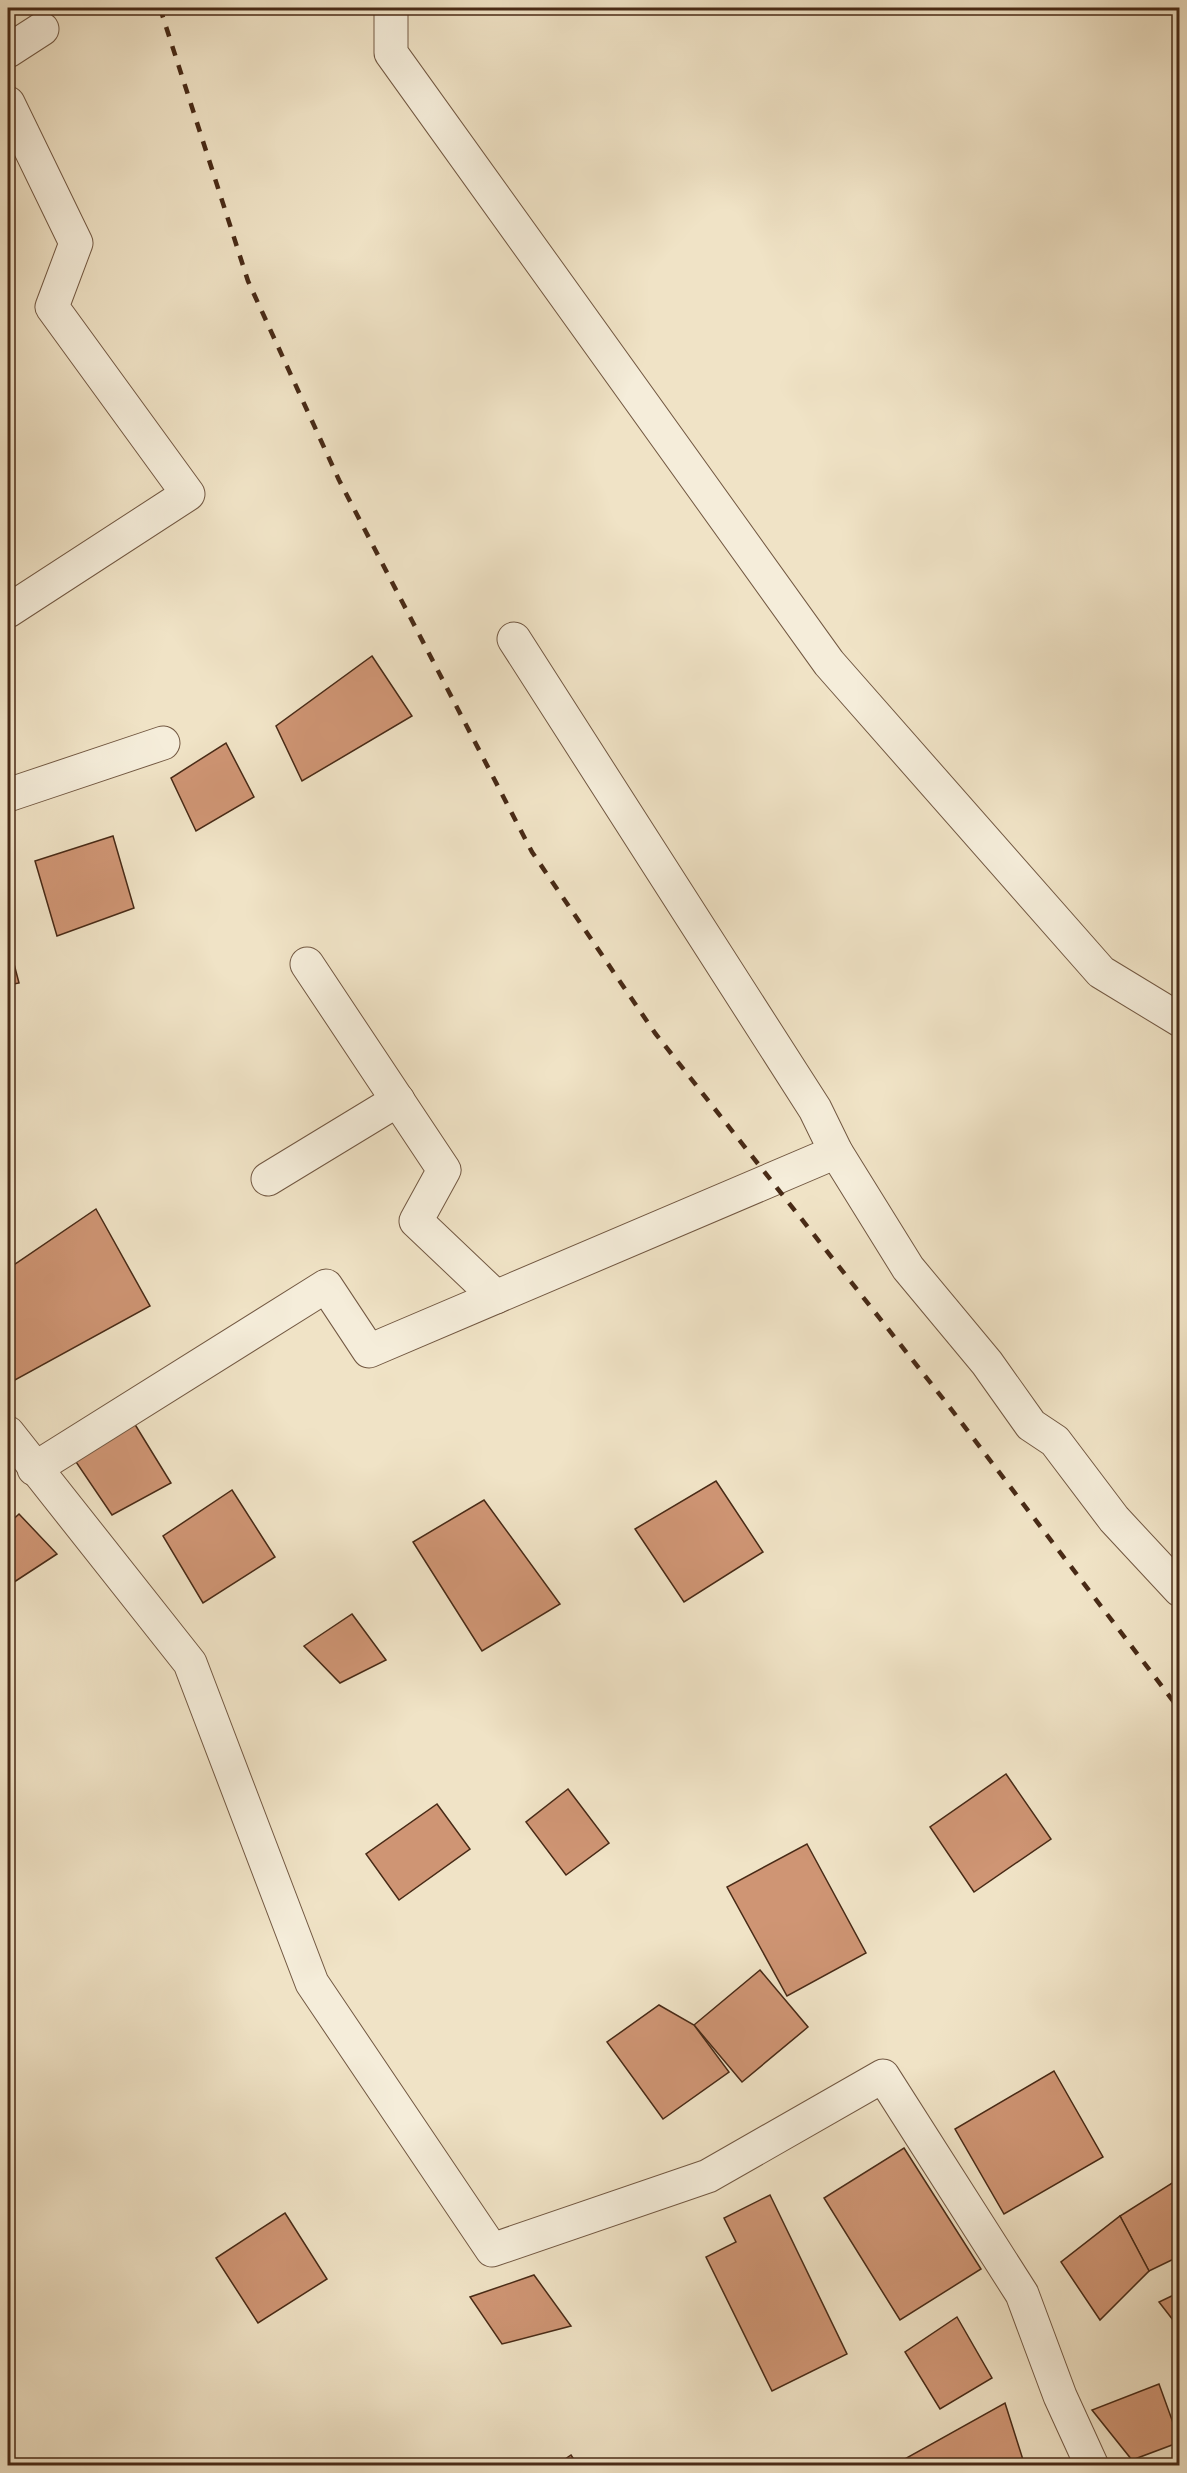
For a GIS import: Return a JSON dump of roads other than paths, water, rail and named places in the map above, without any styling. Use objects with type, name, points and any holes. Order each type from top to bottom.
[{"type":"street","points":[[391,8],[391,53],[829,663],[1101,972],[1179,1020]]},
{"type":"street","points":[[8,51],[42,29]]},
{"type":"street","points":[[8,103],[76,243],[52,307],[188,494],[8,611]]},
{"type":"street","points":[[514,639],[797,1079],[836,1152],[908,1268],[987,1363],[1031,1425],[1055,1441],[1114,1519],[1179,1590]]},
{"type":"street","points":[[8,795],[163,743]]},
{"type":"street","points":[[307,964],[444,1170],[416,1221],[496,1297]]},
{"type":"street","points":[[268,1179],[398,1100]]},
{"type":"street","points":[[34,1469],[326,1286],[369,1351],[836,1152]]},
{"type":"street","points":[[8,1433],[34,1469],[190,1663],[312,1983],[492,2250],[708,2176],[883,2076],[1022,2294],[1060,2396],[1092,2466]]},
{"type":"railway","points":[[160,8],[248,281],[339,480],[532,852],[655,1033],[948,1405],[1180,1710]]}]
